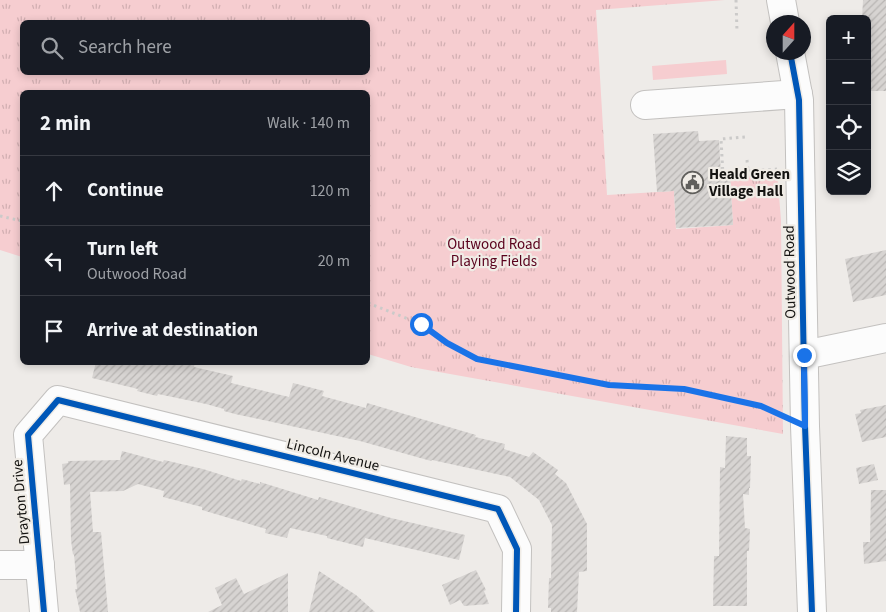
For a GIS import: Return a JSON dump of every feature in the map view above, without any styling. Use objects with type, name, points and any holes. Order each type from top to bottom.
[{"type":"street","points":[[781,0],[784,15]]},
{"type":"street","name":"Outwood Road","points":[[792,60],[798,94],[805,426],[812,612]]},
{"type":"street","points":[[645,105],[798,94]]},
{"type":"street","points":[[804,355],[886,338]]},
{"type":"street","name":"Drayton Drive","points":[[44,612],[28,435],[58,400]]},
{"type":"street","name":"Lincoln Avenue","points":[[58,400],[498,509],[517,549],[516,612]]},
{"type":"street","points":[[0,565],[40,565]]},
{"type":"path","points":[[736,0],[738,32]]},
{"type":"path","points":[[745,137],[721,139],[723,175],[800,166]]},
{"type":"path","points":[[747,160],[748,171]]},
{"type":"path","points":[[0,216],[20,221]]},
{"type":"path","points":[[370,304],[421,324],[447,343],[477,359],[609,385],[684,389],[761,406],[805,426]]},
{"type":"green space","name":"Outwood Road Playing Fields","points":[[0,0],[725,0],[596,10],[607,195],[674,191],[676,229],[733,225],[730,175],[777,171],[781,220],[783,434],[411,367],[370,355],[370,90],[20,90],[20,256],[0,250]]},
{"type":"green space","points":[[726,60],[727,74],[653,80],[652,66]]},
{"type":"building","points":[[863,0],[886,0],[886,91],[871,91],[871,15],[862,15]]},
{"type":"building","name":"Heald Green Village Hall","points":[[698,131],[699,141],[719,140],[721,176],[730,175],[733,225],[676,228],[674,191],[657,192],[653,134]]},
{"type":"building","points":[[886,250],[886,295],[853,302],[845,259]]},
{"type":"building","points":[[95,365],[194,365],[194,367],[233,376],[231,383],[289,397],[293,383],[324,391],[322,396],[366,408],[367,403],[476,435],[475,437],[505,444],[504,449],[529,457],[533,452],[558,470],[555,474],[566,483],[587,524],[587,571],[579,572],[577,612],[551,612],[551,608],[548,608],[549,578],[551,578],[552,525],[539,500],[510,477],[431,461],[360,441],[235,414],[206,404],[158,394],[157,396],[137,391],[138,389],[92,378]]},
{"type":"building","points":[[886,405],[886,437],[862,442],[855,414],[861,413],[860,410]]},
{"type":"building","points":[[726,436],[747,438],[747,456],[751,456],[749,495],[743,494],[745,528],[750,529],[749,551],[747,551],[747,606],[713,606],[714,556],[719,556],[720,467],[725,468]]},
{"type":"building","points":[[122,451],[163,462],[164,460],[203,469],[241,481],[242,479],[260,484],[260,482],[318,500],[319,497],[391,518],[465,535],[459,560],[365,538],[363,547],[327,538],[327,536],[290,528],[287,538],[265,533],[266,529],[202,510],[202,507],[163,497],[164,491],[138,484],[123,491],[90,492],[93,532],[101,532],[108,612],[80,612],[75,589],[77,589],[71,540],[70,484],[64,485],[62,464],[68,463],[68,461],[120,460]]},
{"type":"building","points":[[874,464],[878,480],[859,484],[856,468]]},
{"type":"building","points":[[871,490],[886,490],[886,561],[864,564],[863,542],[870,542]]},
{"type":"building","points":[[476,570],[486,590],[484,591],[489,604],[464,606],[460,600],[450,605],[442,585]]},
{"type":"building","points":[[319,571],[356,595],[375,612],[309,612]]},
{"type":"building","points":[[288,573],[288,612],[208,612],[222,605],[215,588],[236,578],[244,594]]},
{"type":"cycle path","points":[[792,60],[799,100],[805,426],[812,612]]},
{"type":"cycle path","points":[[44,612],[28,435],[58,400],[498,509],[517,549],[516,612]]},
{"type":"place","name":"Heald Green Village Hall","points":[[693,183]]},
{"type":"route","points":[[421,324],[447,343],[477,359],[609,385],[684,389],[761,406],[805,426],[804,355]]}]
